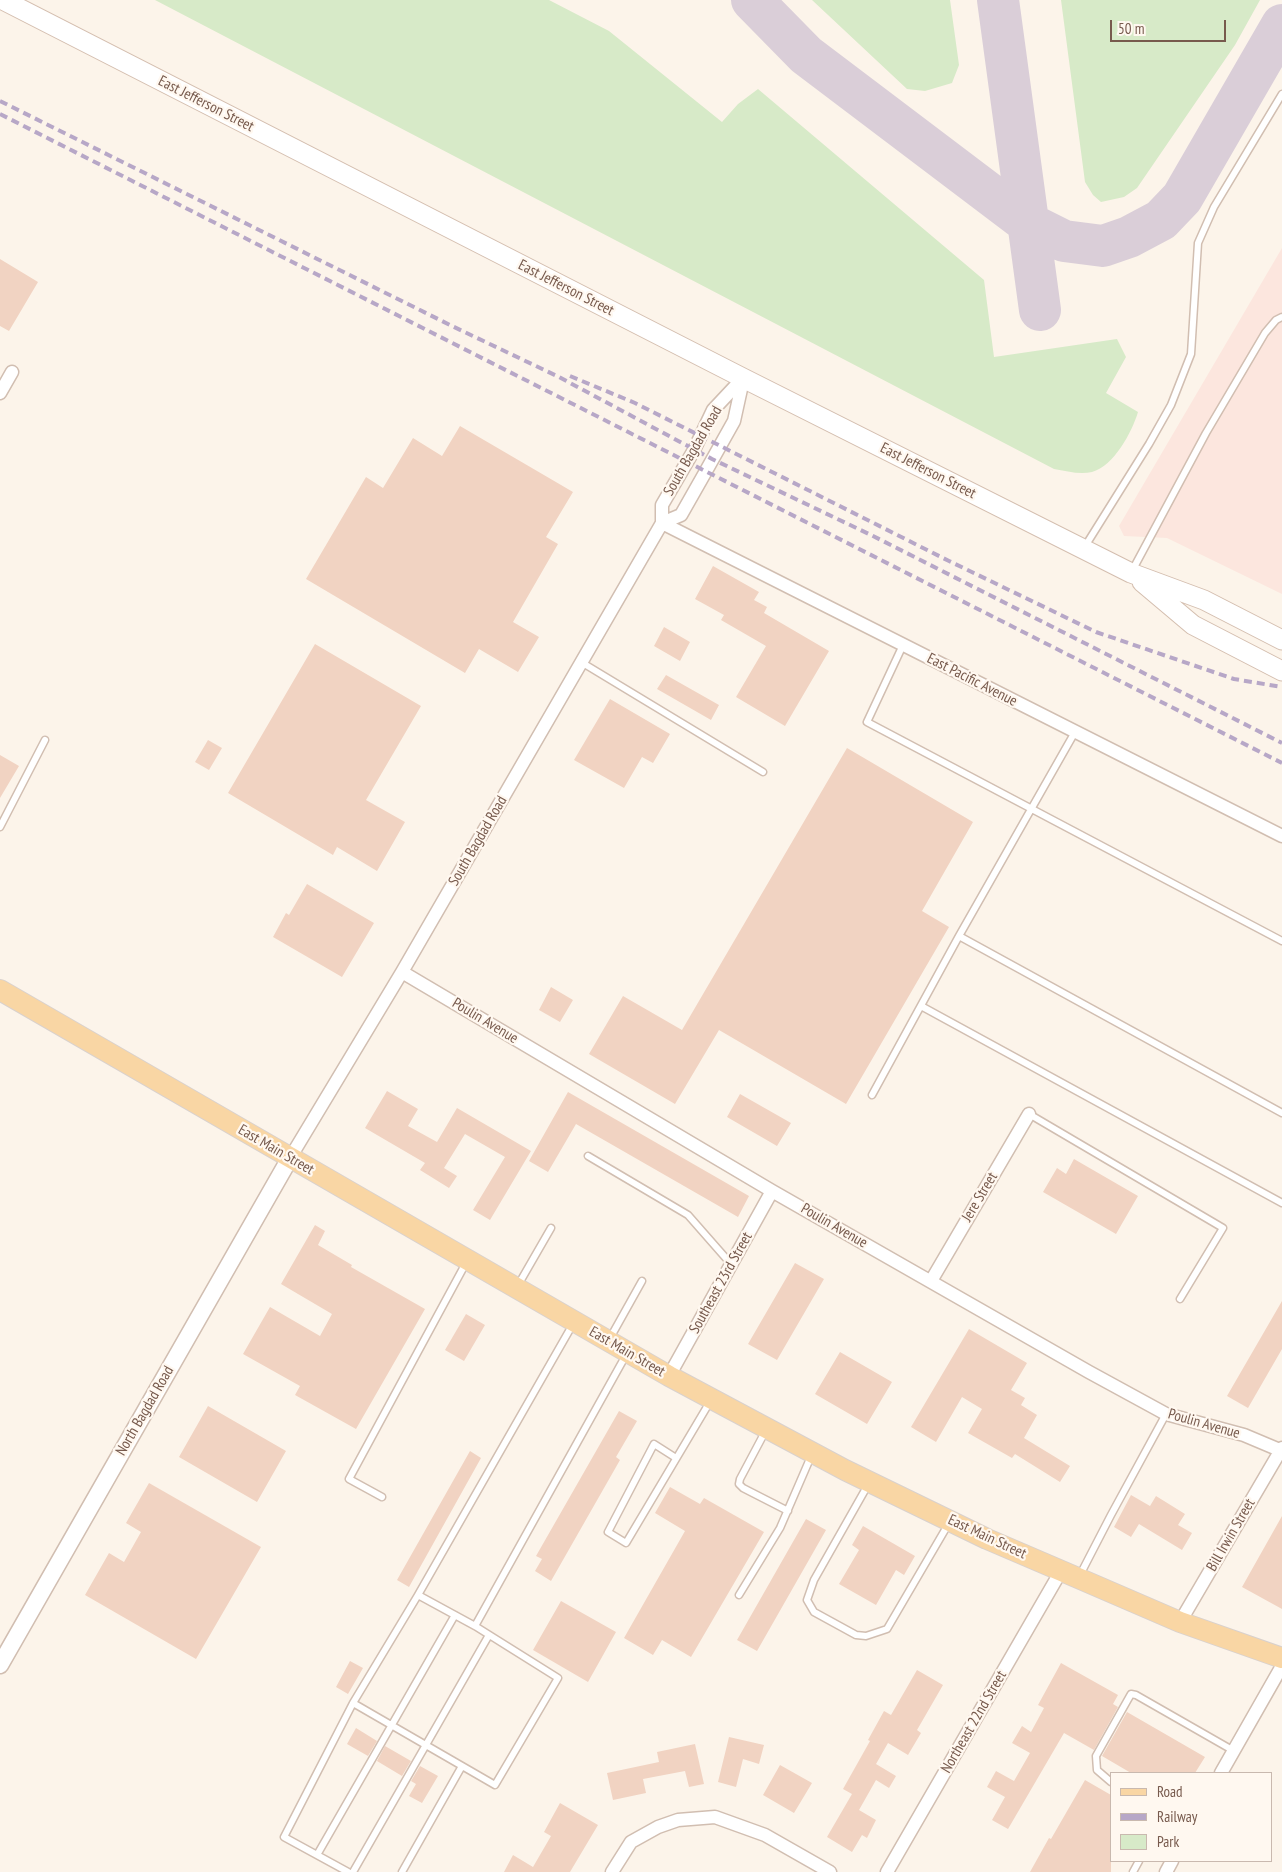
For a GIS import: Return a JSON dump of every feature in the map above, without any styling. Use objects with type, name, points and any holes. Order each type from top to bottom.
[{"type":"main road","name":"East Jefferson Street","points":[[3,0],[743,378],[1131,573],[1204,600],[1282,640]]},
{"type":"main road","name":"East Jefferson Street","points":[[1131,573],[1193,625],[1282,671]]},
{"type":"main road","name":"East Main Street","points":[[0,990],[669,1376],[813,1453],[950,1521],[1070,1575],[1180,1622],[1282,1658]]},
{"type":"street","points":[[0,392],[12,372]]},
{"type":"street","name":"South Bagdad Road","points":[[662,523],[681,515],[734,421],[743,378]]},
{"type":"street","name":"South Bagdad Road","points":[[290,1158],[402,972],[662,523],[662,505],[694,450],[713,410],[743,378]]},
{"type":"street","name":"East Pacific Avenue","points":[[662,523],[1282,836]]},
{"type":"street","name":"Poulin Avenue","points":[[402,972],[772,1191],[1166,1414],[1244,1435],[1281,1450]]},
{"type":"street","name":"Jere Street","points":[[931,1281],[1029,1114]]},
{"type":"street","name":"North Bagdad Road","points":[[0,1665],[290,1158]]},
{"type":"street","name":"Southeast 23rd Street","points":[[669,1376],[772,1191]]},
{"type":"street","name":"Bill Irwin Street","points":[[1180,1622],[1281,1450]]},
{"type":"street","name":"Northeast 22nd Street","points":[[887,1872],[1070,1575]]},
{"type":"street","points":[[1223,1772],[1282,1666]]},
{"type":"street","points":[[612,1872],[631,1842],[658,1827],[678,1820],[715,1817],[765,1834],[830,1872]]},
{"type":"lane","points":[[1084,549],[1150,444],[1172,405],[1191,354],[1198,242],[1214,207],[1282,94]]},
{"type":"lane","points":[[1131,573],[1206,433],[1265,333],[1276,320],[1282,318]]},
{"type":"lane","points":[[903,645],[866,722],[1282,941]]},
{"type":"lane","points":[[581,662],[763,772]]},
{"type":"lane","points":[[872,1095],[959,936],[1075,732]]},
{"type":"lane","points":[[0,827],[45,740]]},
{"type":"lane","points":[[959,936],[1282,1113]]},
{"type":"lane","points":[[921,1006],[1282,1203]]},
{"type":"lane","points":[[1029,1114],[1223,1228],[1180,1299]]},
{"type":"lane","points":[[588,1156],[688,1215],[731,1264]]},
{"type":"lane","points":[[516,1288],[551,1228]]},
{"type":"lane","points":[[382,1497],[349,1479],[468,1260]]},
{"type":"lane","points":[[609,1341],[642,1281]]},
{"type":"lane","points":[[348,1872],[284,1837],[353,1703],[418,1595],[574,1321]]},
{"type":"lane","points":[[475,1626],[628,1352]]},
{"type":"lane","points":[[676,1458],[654,1444],[608,1532],[626,1543],[712,1399]]},
{"type":"lane","points":[[1070,1575],[1111,1515],[1166,1414]]},
{"type":"lane","points":[[767,1429],[739,1484],[743,1488],[788,1511]]},
{"type":"lane","points":[[739,1596],[780,1528],[813,1453]]},
{"type":"lane","points":[[869,1482],[814,1580],[807,1600],[814,1612],[856,1635],[866,1636],[887,1629],[950,1521]]},
{"type":"lane","points":[[353,1703],[495,1785],[558,1678],[489,1634],[418,1595]]},
{"type":"lane","points":[[317,1855],[455,1614]]},
{"type":"lane","points":[[353,1872],[489,1634]]},
{"type":"lane","points":[[1110,1781],[1097,1770],[1096,1756],[1131,1694],[1136,1695],[1234,1751]]},
{"type":"lane","points":[[402,1872],[462,1766]]},
{"type":"shaded area","points":[[1282,248],[1282,594],[1167,538],[1124,536],[1119,526]]},
{"type":"green space","points":[[155,0],[549,0],[609,31],[722,122],[738,104],[758,89],[984,280],[994,357],[1117,339],[1126,357],[1106,393],[1138,412],[1127,438],[1115,456],[1100,469],[1083,473],[1054,469]]},
{"type":"green space","points":[[812,0],[950,0],[959,65],[952,83],[925,91],[907,89]]},
{"type":"green space","points":[[1061,0],[1260,0],[1235,45],[1137,188],[1124,197],[1101,202],[1093,195],[1085,182]]},
{"type":"building","points":[[0,259],[38,282],[9,331],[0,326]]},
{"type":"building","points":[[460,426],[573,492],[546,537],[558,544],[513,622],[539,637],[518,672],[479,649],[465,673],[306,579],[366,477],[383,488],[413,438],[442,456]]},
{"type":"building","points":[[713,566],[759,592],[754,600],[767,607],[764,613],[829,651],[785,726],[736,697],[766,646],[721,620],[724,615],[695,599]]},
{"type":"building","points":[[664,627],[690,642],[680,661],[654,646]]},
{"type":"building","points":[[315,644],[421,706],[366,800],[405,822],[377,871],[337,847],[333,855],[228,793]]},
{"type":"building","points":[[666,675],[719,705],[711,720],[657,689]]},
{"type":"building","points":[[610,699],[670,734],[653,763],[642,757],[624,788],[574,760]]},
{"type":"building","points":[[208,740],[222,748],[209,770],[195,762]]},
{"type":"building","points":[[847,748],[973,822],[922,911],[949,927],[846,1104],[719,1030],[675,1104],[589,1054],[623,996],[682,1030]]},
{"type":"building","points":[[0,755],[19,766],[0,798]]},
{"type":"building","points":[[307,884],[374,923],[342,977],[273,937],[286,913],[289,915]]},
{"type":"building","points":[[551,987],[573,1000],[560,1022],[539,1010]]},
{"type":"building","points":[[387,1091],[418,1109],[408,1126],[437,1142],[457,1108],[531,1151],[490,1220],[473,1210],[505,1157],[465,1134],[444,1168],[457,1176],[449,1188],[420,1170],[425,1163],[365,1128]]},
{"type":"building","points":[[568,1092],[749,1196],[738,1217],[576,1124],[548,1172],[529,1161]]},
{"type":"building","points":[[740,1094],[791,1123],[777,1146],[727,1117]]},
{"type":"building","points":[[1074,1159],[1138,1196],[1116,1234],[1043,1192],[1057,1168],[1066,1174]]},
{"type":"building","points":[[315,1225],[325,1231],[318,1245],[352,1265],[351,1267],[425,1309],[356,1429],[295,1395],[300,1386],[243,1354],[270,1307],[320,1336],[332,1314],[281,1284]]},
{"type":"building","points":[[795,1263],[824,1279],[777,1360],[748,1344]]},
{"type":"building","points":[[1282,1301],[1282,1349],[1248,1408],[1227,1396]]},
{"type":"building","points":[[466,1314],[485,1325],[464,1361],[445,1350]]},
{"type":"building","points":[[969,1329],[1027,1363],[1011,1390],[1025,1398],[1021,1405],[1037,1415],[1024,1438],[1070,1466],[1060,1482],[1015,1454],[1012,1458],[968,1433],[982,1409],[962,1397],[936,1442],[911,1427]]},
{"type":"building","points":[[840,1352],[892,1382],[867,1424],[815,1394]]},
{"type":"building","points":[[208,1406],[286,1451],[257,1502],[179,1457]]},
{"type":"building","points":[[619,1411],[637,1421],[616,1457],[620,1460],[551,1581],[535,1571],[542,1559],[536,1556]]},
{"type":"building","points":[[470,1451],[481,1458],[409,1587],[397,1580]]},
{"type":"building","points":[[149,1483],[261,1547],[196,1659],[85,1595],[109,1553],[124,1562],[141,1532],[126,1523]]},
{"type":"building","points":[[670,1487],[700,1504],[704,1498],[764,1532],[691,1657],[662,1640],[653,1655],[624,1638],[685,1531],[655,1513]]},
{"type":"building","points":[[1131,1495],[1150,1506],[1156,1496],[1185,1514],[1178,1525],[1192,1533],[1182,1550],[1139,1524],[1131,1537],[1114,1527]]},
{"type":"building","points":[[1282,1516],[1282,1609],[1242,1587]]},
{"type":"building","points":[[806,1519],[826,1530],[757,1651],[737,1640]]},
{"type":"building","points":[[863,1526],[915,1556],[904,1575],[896,1570],[876,1605],[839,1584],[859,1550],[852,1545]]},
{"type":"building","points":[[561,1601],[616,1632],[588,1682],[533,1650]]},
{"type":"building","points":[[350,1661],[363,1668],[348,1694],[336,1687]]},
{"type":"building","points":[[1061,1663],[1118,1695],[1113,1704],[1118,1707],[1094,1750],[1064,1733],[1008,1829],[992,1820],[1005,1797],[987,1787],[996,1771],[1014,1781],[1030,1753],[1012,1743],[1022,1726],[1031,1732],[1044,1708],[1038,1705]]},
{"type":"building","points":[[917,1670],[943,1685],[917,1730],[921,1733],[908,1755],[888,1743],[876,1764],[896,1776],[889,1788],[876,1780],[859,1810],[876,1820],[867,1838],[862,1835],[852,1852],[827,1837],[852,1794],[843,1789],[870,1741],[868,1740],[884,1711],[891,1715]]},
{"type":"building","points":[[1127,1712],[1205,1757],[1196,1772],[1129,1772],[1102,1756]]},
{"type":"building","points":[[356,1728],[377,1741],[368,1756],[347,1744]]},
{"type":"building","points":[[729,1737],[764,1745],[759,1764],[743,1759],[736,1787],[718,1782]]},
{"type":"building","points":[[695,1744],[704,1784],[689,1787],[685,1771],[643,1779],[646,1793],[613,1800],[607,1773],[659,1762],[657,1752]]},
{"type":"building","points":[[385,1746],[411,1761],[402,1776],[377,1761]]},
{"type":"building","points":[[780,1765],[812,1783],[794,1813],[763,1795]]},
{"type":"building","points":[[420,1766],[438,1776],[422,1803],[409,1796],[416,1784],[411,1781]]},
{"type":"building","points":[[1085,1780],[1110,1794],[1111,1872],[1030,1872],[1049,1838],[1051,1839]]},
{"type":"building","points":[[560,1803],[598,1825],[570,1872],[504,1872],[513,1855],[533,1867],[551,1836],[544,1832]]},
{"type":"taxiway","points":[[752,0],[806,55],[1028,223],[1064,241],[1103,246],[1129,237],[1161,220],[1182,198],[1282,25]]},
{"type":"taxiway","points":[[998,0],[1040,310]]},
{"type":"railway","points":[[0,101],[452,326],[559,377],[712,459],[871,535],[1282,743]]},
{"type":"railway","points":[[0,114],[1282,763]]},
{"type":"railway","points":[[570,376],[635,403],[949,561],[1096,632],[1234,679],[1282,687]]}]
